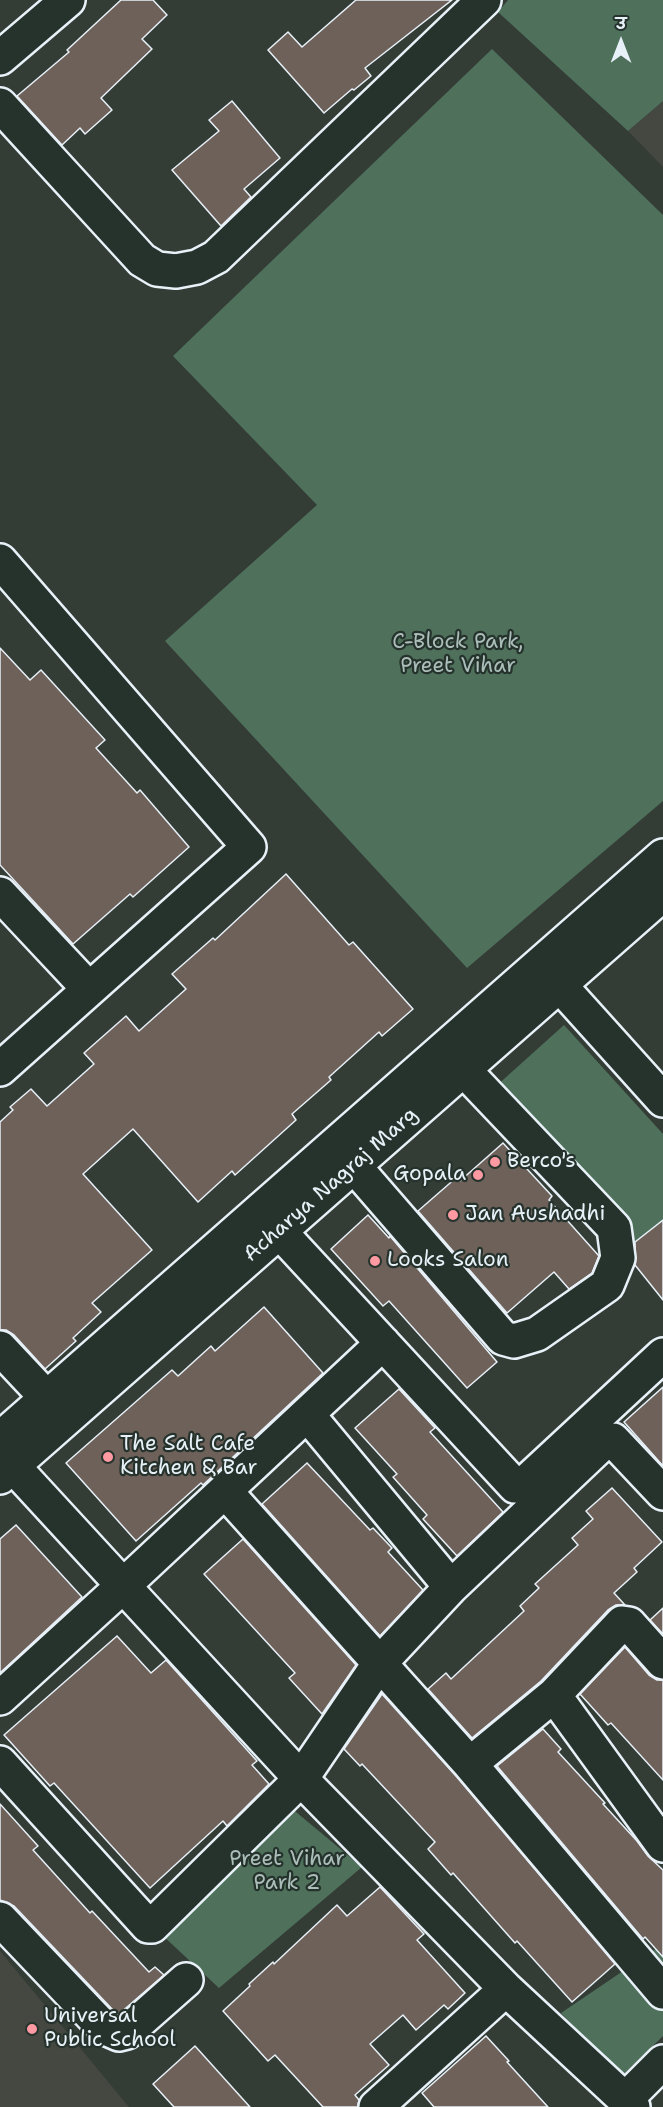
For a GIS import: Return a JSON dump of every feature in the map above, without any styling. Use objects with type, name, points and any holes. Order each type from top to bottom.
[{"type":"street","points":[[0,58],[68,0]]},
{"type":"street","points":[[0,105],[142,261],[157,269],[176,271],[197,267],[216,257],[484,0]]},
{"type":"street","points":[[0,561],[249,847],[0,1069]]},
{"type":"street","name":"Acharya Nagraj Marg","points":[[3,1459],[46,1397],[271,1220],[354,1166],[463,1069],[663,856]]},
{"type":"street","points":[[0,894],[89,989]]},
{"type":"street","name":"Acharya Nagraj Marg","points":[[3,1459],[550,974],[663,894]]},
{"type":"street","points":[[550,974],[663,1100]]},
{"type":"street","points":[[354,1166],[503,1338],[514,1341],[537,1334],[607,1285],[618,1258],[614,1228],[463,1069]]},
{"type":"street","points":[[271,1220],[515,1486],[524,1484],[663,1355]]},
{"type":"street","points":[[0,1698],[383,1343]]},
{"type":"street","points":[[0,1348],[46,1397]]},
{"type":"street","points":[[307,1414],[451,1587]]},
{"type":"street","points":[[0,1763],[150,1926],[157,1923],[301,1779],[380,1664],[451,1587],[606,1440],[613,1440],[663,1493]]},
{"type":"street","points":[[3,1459],[124,1585],[301,1779],[506,1989],[629,2103],[663,2062]]},
{"type":"street","points":[[225,1491],[470,1764],[663,1992]]},
{"type":"street","points":[[470,1764],[554,1695],[624,1622],[629,1624],[663,1662]]},
{"type":"street","points":[[554,1695],[663,1845]]},
{"type":"street","points":[[0,1919],[103,2027],[119,2034],[127,2032],[186,1980]]},
{"type":"street","points":[[395,2101],[506,1989]]},
{"type":"shaded area","points":[[663,101],[663,167],[628,131]]},
{"type":"shaded area","name":"Universal Public School","points":[[0,1951],[129,2107],[0,2107]]},
{"type":"green space","points":[[508,0],[663,0],[663,101],[628,131],[498,12]]},
{"type":"green space","name":"C-Block Park, Preet Vihar","points":[[492,49],[663,215],[663,801],[467,968],[165,641],[317,505],[173,356]]},
{"type":"green space","points":[[564,1025],[663,1134],[663,1293],[484,1097]]},
{"type":"green space","name":"Preet Vihar Park 2","points":[[290,1807],[362,1867],[219,1988],[161,1934]]},
{"type":"green space","points":[[663,1944],[663,2036],[620,2078],[561,2013]]},
{"type":"building","points":[[121,0],[153,0],[167,15],[142,39],[152,49],[101,98],[112,110],[85,134],[80,128],[62,145],[17,96],[69,52],[67,50]]},
{"type":"building","points":[[356,0],[452,0],[365,68],[371,76],[324,113],[268,50],[288,32],[302,47]]},
{"type":"building","points":[[232,101],[280,158],[244,189],[251,197],[221,226],[172,170],[219,131],[209,120]]},
{"type":"building","points":[[0,648],[30,680],[41,670],[105,740],[96,748],[137,793],[140,790],[189,847],[133,897],[130,894],[73,944],[0,865]]},
{"type":"building","points":[[286,874],[349,945],[353,942],[413,1009],[382,1036],[379,1032],[329,1077],[331,1080],[292,1114],[296,1120],[235,1175],[232,1171],[198,1202],[133,1129],[83,1174],[152,1250],[92,1303],[101,1312],[73,1338],[76,1341],[45,1369],[14,1335],[6,1330],[0,1330],[0,1122],[13,1110],[10,1107],[31,1089],[47,1106],[94,1064],[84,1053],[126,1016],[139,1031],[186,989],[172,974],[213,938],[215,940]]},
{"type":"building","points":[[503,1143],[552,1196],[549,1200],[599,1256],[592,1273],[569,1289],[554,1272],[507,1313],[418,1211],[457,1177],[460,1181]]},
{"type":"building","points":[[368,1215],[389,1238],[390,1236],[497,1362],[467,1388],[389,1301],[383,1306],[331,1249]]},
{"type":"building","points":[[663,1220],[663,1300],[635,1265],[635,1242]]},
{"type":"building","points":[[264,1307],[323,1373],[203,1485],[201,1483],[136,1541],[66,1463],[172,1370],[178,1376],[211,1346],[215,1351]]},
{"type":"building","points":[[663,1387],[663,1466],[624,1422]]},
{"type":"building","points":[[399,1389],[435,1428],[430,1432],[503,1512],[457,1556],[423,1519],[427,1515],[393,1477],[397,1474],[355,1428]]},
{"type":"building","points":[[307,1463],[370,1530],[373,1528],[392,1548],[388,1552],[423,1590],[380,1636],[262,1504]]},
{"type":"building","points":[[612,1488],[662,1542],[634,1568],[637,1572],[614,1593],[625,1605],[616,1605],[608,1610],[541,1681],[472,1738],[428,1689],[446,1673],[451,1679],[524,1611],[520,1606],[539,1588],[535,1584],[578,1545],[572,1538],[593,1519],[586,1511]]},
{"type":"building","points":[[16,1525],[82,1597],[0,1673],[0,1539]]},
{"type":"building","points":[[243,1539],[356,1665],[322,1714],[289,1678],[295,1673],[204,1574]]},
{"type":"building","points":[[663,1608],[663,1634],[650,1620]]},
{"type":"building","points":[[117,1636],[151,1673],[166,1660],[257,1761],[252,1765],[269,1784],[227,1826],[223,1821],[150,1888],[54,1783],[50,1786],[4,1735]]},
{"type":"building","points":[[625,1647],[649,1675],[657,1680],[663,1680],[663,1780],[611,1723],[608,1725],[580,1694]]},
{"type":"building","points":[[382,1694],[456,1776],[615,1964],[572,2002],[428,1849],[435,1842],[362,1764],[360,1766],[344,1749]]},
{"type":"building","points":[[543,1729],[561,1749],[558,1752],[605,1803],[603,1804],[648,1856],[663,1870],[663,1957],[645,1937],[643,1939],[497,1766]]},
{"type":"building","points":[[0,1804],[38,1846],[33,1850],[90,1913],[92,1911],[149,1972],[155,1967],[164,1975],[119,2014],[14,1906],[0,1900]]},
{"type":"building","points":[[380,1887],[424,1934],[417,1940],[465,1993],[448,2009],[444,2005],[416,2030],[403,2015],[370,2044],[389,2065],[355,2095],[359,2100],[358,2107],[323,2107],[275,2055],[268,2061],[223,2011],[250,1986],[249,1984],[273,1962],[274,1964],[337,1905],[347,1916]]},
{"type":"building","points":[[486,2036],[548,2107],[434,2107],[422,2093]]},
{"type":"building","points":[[195,2046],[250,2107],[174,2107],[153,2084]]},
{"type":"place","name":"Berco's","points":[[495,1162]]},
{"type":"place","name":"Gopala","points":[[478,1175]]},
{"type":"place","name":"Jan Aushadhi","points":[[453,1215]]},
{"type":"place","name":"Looks Salon","points":[[375,1261]]},
{"type":"place","name":"The Salt Cafe Kitchen & Bar","points":[[108,1457]]},
{"type":"place","name":"Universal Public School","points":[[32,2029]]}]
